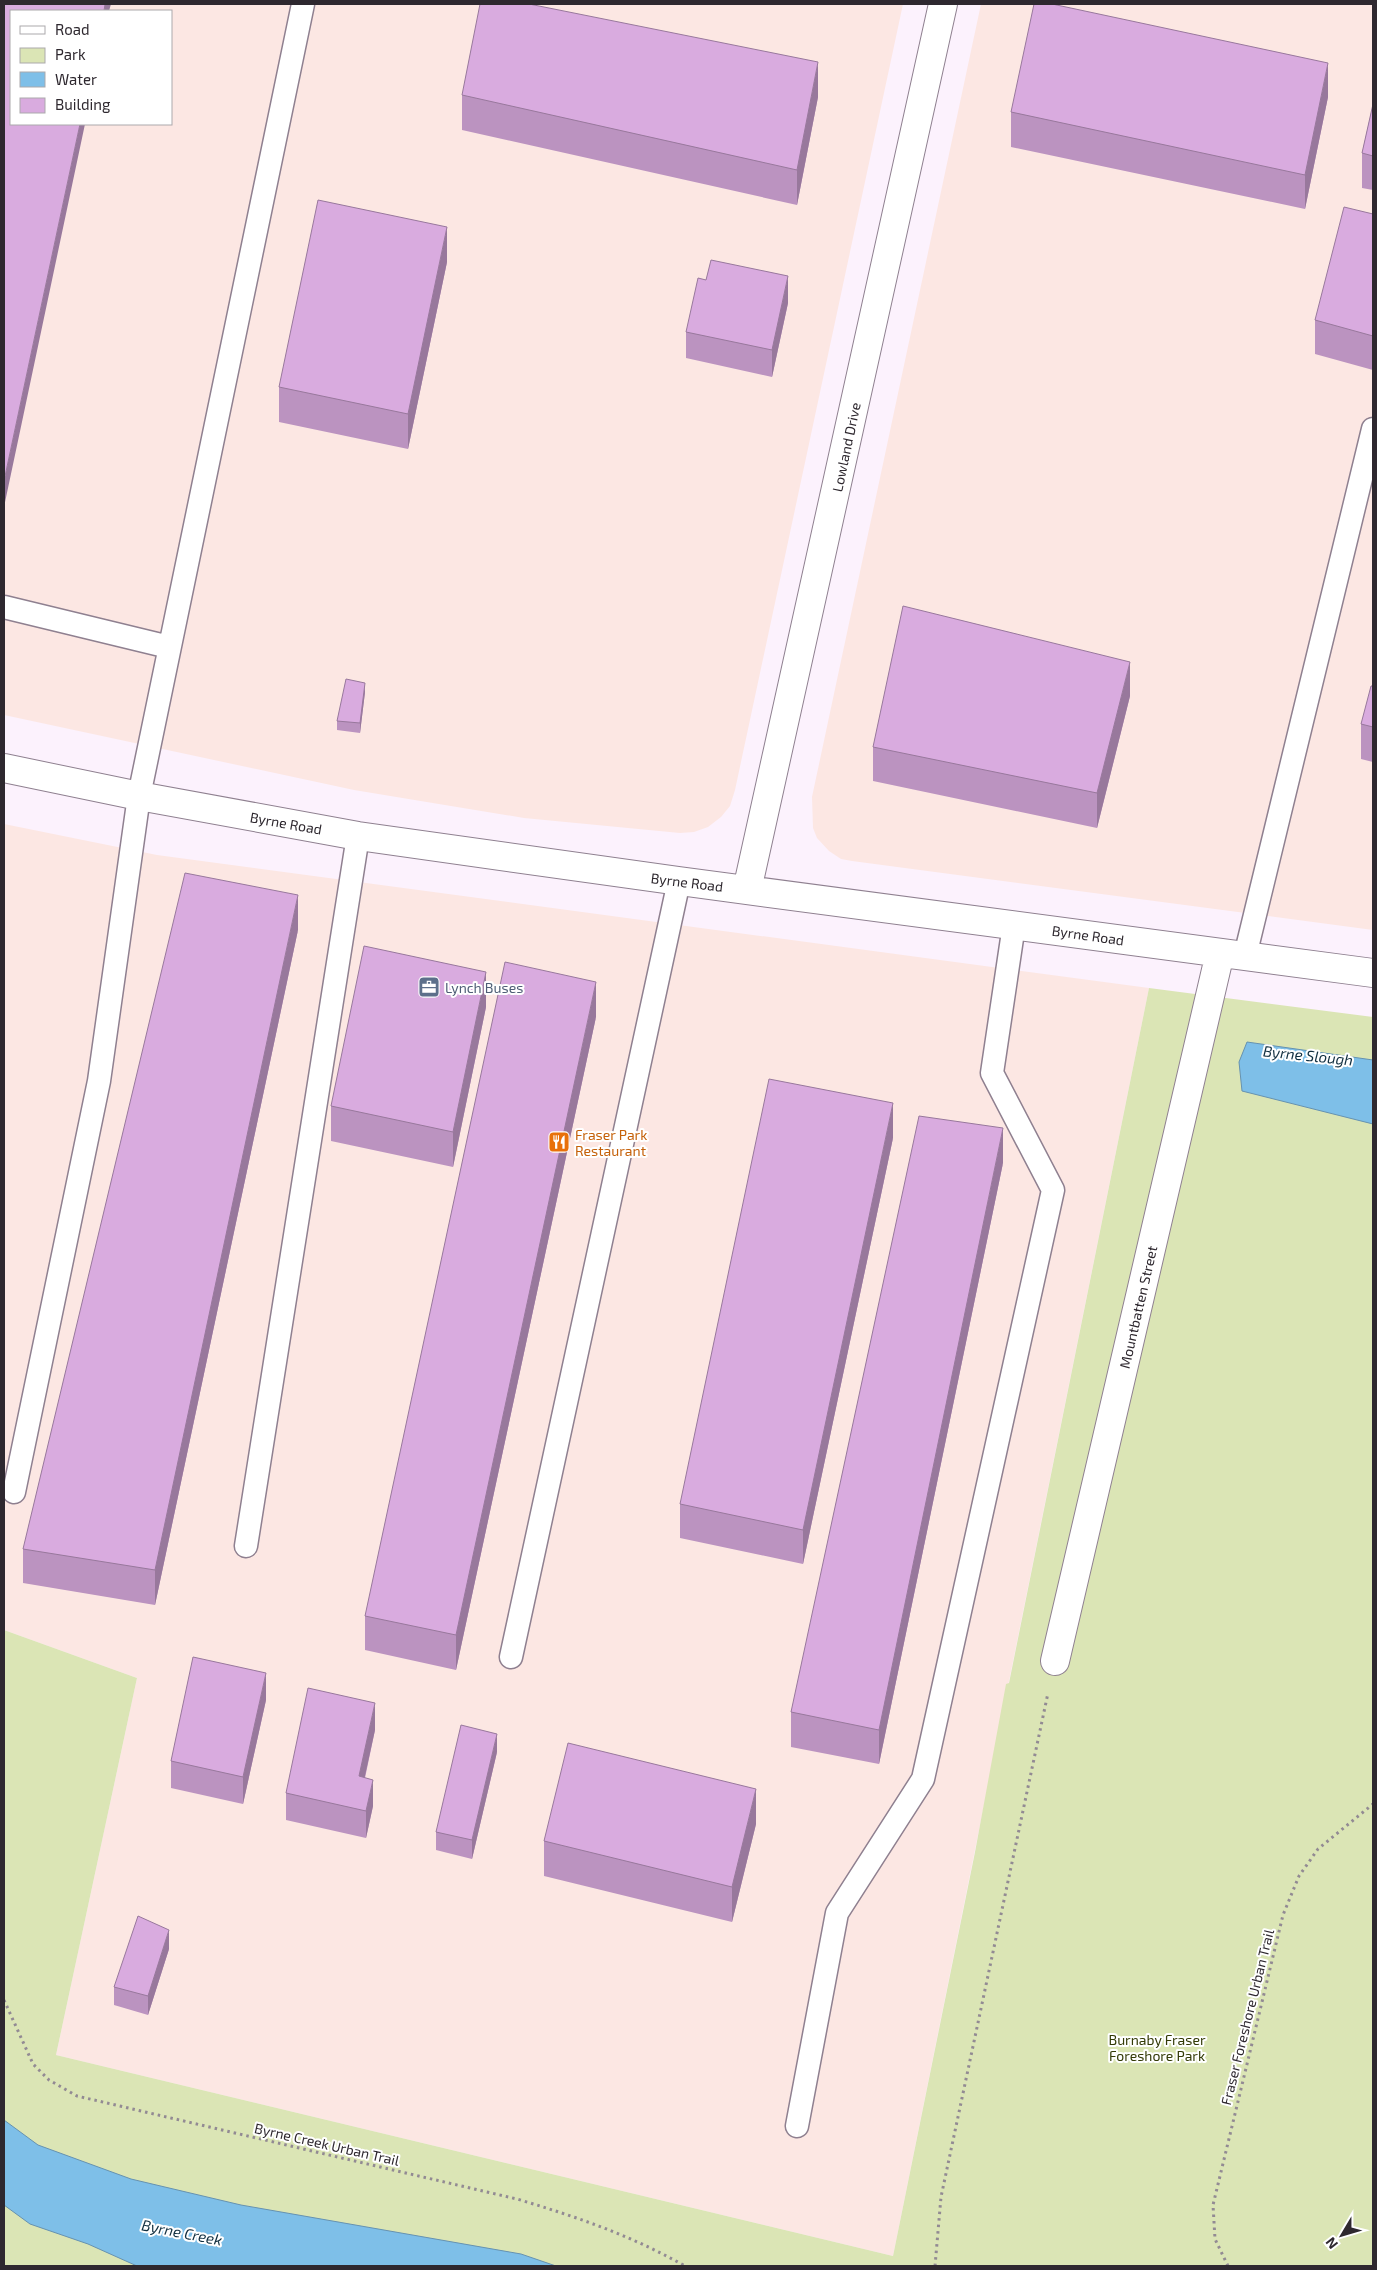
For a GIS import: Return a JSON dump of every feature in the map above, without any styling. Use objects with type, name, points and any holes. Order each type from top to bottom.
[{"type":"street","name":"Lowland Drive","points":[[747,890],[943,4]]},
{"type":"street","name":"Byrne Road","points":[[4,768],[139,796],[358,836],[679,882],[1373,973]]},
{"type":"street","name":"Mountbatten Street","points":[[1055,1661],[1232,955]]},
{"type":"lane","points":[[14,1492],[99,1081],[139,796],[303,4]]},
{"type":"lane","points":[[1232,955],[1373,430]]},
{"type":"lane","points":[[4,607],[169,647]]},
{"type":"lane","points":[[246,1546],[358,836]]},
{"type":"lane","points":[[511,1657],[679,882]]},
{"type":"lane","points":[[798,2126],[837,1914],[923,1779],[1053,1190],[992,1073],[1014,925]]},
{"type":"path","points":[[935,2266],[941,2197],[1055,1661]]},
{"type":"path","name":"Fraser Foreshore Urban Trail","points":[[1228,2266],[1215,2239],[1213,2204],[1283,1915],[1298,1876],[1318,1849],[1373,1804]]},
{"type":"path","name":"Byrne Creek Urban Trail","points":[[4,2000],[32,2064],[49,2080],[77,2096],[517,2199],[584,2219],[651,2247],[685,2266]]},
{"type":"shaded area","points":[[4,4],[903,4],[735,790],[730,806],[721,817],[708,827],[694,832],[680,833],[524,818],[354,790],[4,715]]},
{"type":"shaded area","points":[[981,4],[1373,4],[1373,930],[852,861],[841,859],[829,851],[817,838],[813,828],[812,797]]},
{"type":"shaded area","points":[[4,824],[157,855],[1149,988],[893,2256],[56,2055],[137,1678],[4,1630]]},
{"type":"green space","name":"Burnaby Fraser Foreshore Park","points":[[1149,988],[1373,1017],[1373,2266],[4,2266],[4,1630],[137,1678],[56,2055],[893,2256],[975,1852],[1006,1684],[1009,1683]]},
{"type":"water","name":"Byrne Slough","points":[[1247,1042],[1373,1060],[1373,1124],[1242,1091],[1239,1062]]},
{"type":"water","name":"Byrne Creek","points":[[4,2120],[38,2145],[131,2179],[241,2205],[521,2254],[556,2266],[137,2266],[88,2244],[30,2224],[4,2205]]},
{"type":"building","points":[[4,4],[105,4],[104,10],[10,10],[10,125],[80,125],[4,481]]},
{"type":"building","points":[[480,4],[529,4],[818,62],[797,170],[462,95]]},
{"type":"building","points":[[1034,4],[1052,4],[1328,63],[1305,175],[1011,112]]},
{"type":"building","points":[[1373,104],[1373,156],[1362,153]]},
{"type":"building","points":[[318,200],[447,227],[408,414],[279,387]]},
{"type":"building","points":[[1344,207],[1373,214],[1373,336],[1315,320]]},
{"type":"building","points":[[711,260],[788,276],[772,350],[686,332],[698,278],[706,280]]},
{"type":"building","points":[[903,606],[1130,662],[1097,793],[873,747]]},
{"type":"building","points":[[346,679],[365,683],[360,723],[337,721]]},
{"type":"building","points":[[1371,686],[1373,686],[1373,727],[1361,724]]},
{"type":"building","points":[[185,873],[298,895],[155,1570],[23,1549]]},
{"type":"building","points":[[364,946],[486,972],[453,1132],[331,1106]]},
{"type":"building","points":[[505,962],[596,982],[456,1635],[365,1616]]},
{"type":"building","points":[[769,1079],[893,1103],[803,1530],[680,1504]]},
{"type":"building","points":[[919,1116],[1003,1128],[879,1730],[791,1712]]},
{"type":"building","points":[[193,1657],[266,1673],[243,1777],[171,1761]]},
{"type":"building","points":[[308,1688],[375,1703],[359,1776],[373,1780],[366,1811],[286,1793]]},
{"type":"building","points":[[461,1725],[497,1734],[472,1840],[436,1832]]},
{"type":"building","points":[[568,1743],[756,1789],[732,1887],[544,1841]]},
{"type":"building","points":[[138,1916],[169,1930],[148,1996],[114,1987]]},
{"type":"place","name":"Lynch Buses","points":[[429,987]]},
{"type":"place","name":"Fraser Park Restaurant","points":[[559,1142]]}]
